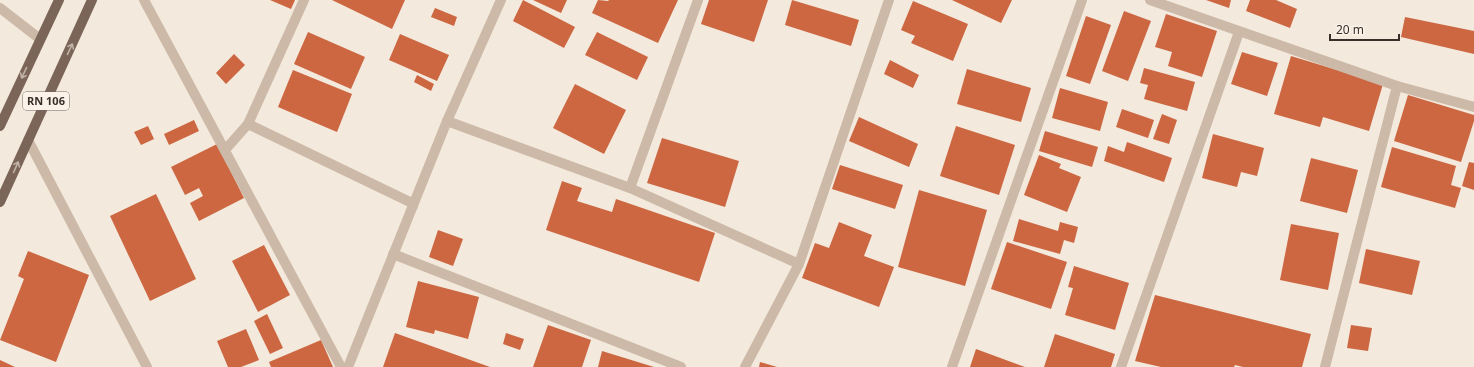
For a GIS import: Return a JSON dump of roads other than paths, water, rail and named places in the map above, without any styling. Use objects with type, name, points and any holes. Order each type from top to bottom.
[{"type":"main road","name":"RN 106","points":[[0,126],[59,0]]},
{"type":"main road","name":"RN 106","points":[[0,202],[92,0]]},
{"type":"street","points":[[144,0],[341,367]]},
{"type":"street","points":[[225,150],[248,124],[304,0]]},
{"type":"street","points":[[348,367],[447,121],[501,0]]},
{"type":"street","points":[[630,188],[698,0]]},
{"type":"street","points":[[745,367],[799,264],[888,0]]},
{"type":"street","points":[[952,367],[1082,0]]},
{"type":"street","points":[[1153,0],[1239,32],[1397,86],[1474,107]]},
{"type":"street","points":[[0,8],[40,39]]},
{"type":"street","points":[[1121,367],[1239,32]]},
{"type":"street","points":[[1325,367],[1397,86]]},
{"type":"street","points":[[447,121],[630,188],[799,264]]},
{"type":"street","points":[[248,124],[412,203],[413,206]]},
{"type":"street","points":[[28,140],[146,367]]},
{"type":"street","points":[[393,254],[681,367]]}]
